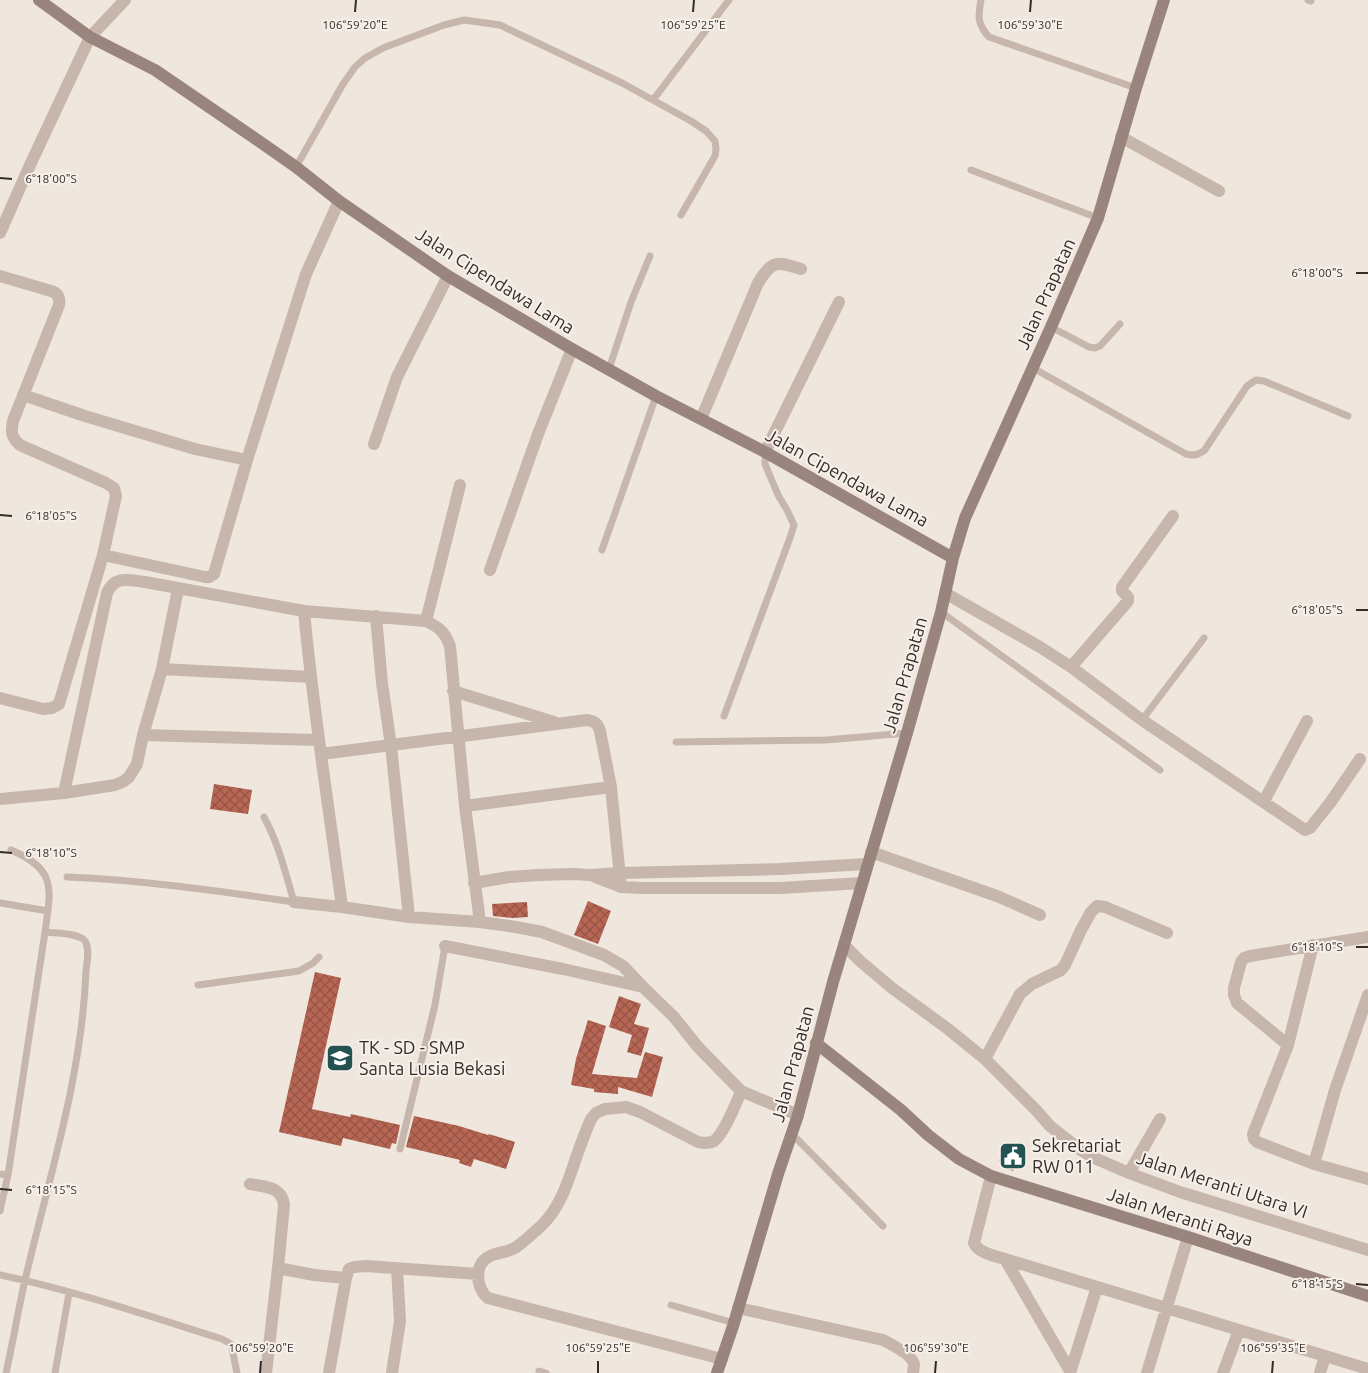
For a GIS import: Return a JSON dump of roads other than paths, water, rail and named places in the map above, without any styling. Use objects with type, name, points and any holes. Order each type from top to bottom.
[{"type":"street","name":"Jalan Cipendawa Lama","points":[[39,0],[90,36],[155,70],[253,136],[296,167],[339,202],[448,276],[656,396],[766,452],[953,558]]},
{"type":"street","points":[[0,233],[90,36],[125,0]]},
{"type":"street","name":"Jalan Prapatan","points":[[717,1373],[798,1115],[816,1043],[941,612],[953,558],[965,518],[1052,327],[1098,218],[1164,0]]},
{"type":"street","points":[[1121,137],[1219,192]]},
{"type":"street","points":[[103,554],[205,577],[212,576],[216,571],[247,460],[306,274],[339,202]]},
{"type":"street","points":[[701,419],[763,274],[771,266],[784,263],[801,269]]},
{"type":"street","points":[[0,276],[51,290],[59,298],[58,305],[12,421],[12,436],[20,445],[106,483],[115,490],[116,496],[103,554],[59,704],[52,708],[43,709],[0,698]]},
{"type":"street","points":[[374,444],[397,377],[448,276]]},
{"type":"street","points":[[766,452],[839,302]]},
{"type":"street","points":[[490,570],[538,434],[572,349]]},
{"type":"street","points":[[23,395],[186,446],[247,460]]},
{"type":"street","points":[[426,621],[460,485]]},
{"type":"street","points":[[1071,667],[1128,602],[1128,597],[1122,592],[1122,587],[1174,516]]},
{"type":"street","points":[[64,794],[105,602],[109,588],[117,581],[129,580],[304,611],[426,621],[441,630],[450,646],[457,736],[480,922]]},
{"type":"street","points":[[0,799],[64,794],[115,785],[129,778],[137,764],[143,735],[162,669],[178,589]]},
{"type":"street","points":[[946,593],[1071,667],[1142,720],[1305,830],[1308,829],[1330,803],[1360,759]]},
{"type":"street","points":[[304,611],[318,740],[342,907]]},
{"type":"street","points":[[376,616],[409,917]]},
{"type":"street","points":[[162,669],[310,676]]},
{"type":"street","points":[[453,691],[560,723]]},
{"type":"street","points":[[321,754],[592,720],[597,724],[600,731],[611,787],[621,887]]},
{"type":"street","points":[[1264,802],[1306,721]]},
{"type":"street","points":[[143,735],[318,740]]},
{"type":"street","points":[[465,806],[611,787]]},
{"type":"street","points":[[474,883],[539,874],[590,875],[780,869],[869,858],[997,896],[1040,915]]},
{"type":"street","points":[[735,870],[736,888]]},
{"type":"street","points":[[590,875],[621,887],[641,888],[780,888],[862,883]]},
{"type":"street","points":[[294,902],[409,917],[480,922],[516,927],[542,932],[589,948],[623,966],[674,1017],[698,1047],[741,1091],[798,1115]]},
{"type":"street","points":[[986,1059],[1020,994],[1032,984],[1061,970],[1091,912],[1097,906],[1105,907],[1167,934]]},
{"type":"street","points":[[1288,1045],[1237,1003],[1234,988],[1241,962],[1244,958],[1250,956],[1368,937]]},
{"type":"street","name":"Jalan Meranti Utara VI","points":[[844,945],[892,988],[986,1059],[1050,1126],[1092,1157],[1180,1192],[1368,1250]]},
{"type":"street","points":[[1313,945],[1288,1045],[1253,1134],[1254,1140],[1314,1164],[1368,1179]]},
{"type":"street","points":[[445,946],[643,987]]},
{"type":"street","points":[[1314,1164],[1335,1090],[1368,995]]},
{"type":"street","name":"Jalan Meranti Raya","points":[[816,1043],[901,1110],[958,1159],[991,1176],[1188,1237],[1368,1296]]},
{"type":"street","points":[[722,1359],[488,1298],[482,1291],[478,1274],[480,1265],[487,1258],[515,1247],[540,1227],[553,1213],[591,1119],[596,1113],[605,1109],[626,1107],[640,1112],[698,1142],[708,1143],[718,1138],[734,1109],[741,1091]]},
{"type":"street","points":[[1129,1173],[1160,1119]]},
{"type":"street","points":[[991,1176],[975,1245],[979,1250],[1368,1369]]},
{"type":"street","points":[[250,1184],[272,1188],[280,1193],[284,1205],[266,1373]]},
{"type":"street","points":[[1147,1373],[1188,1237]]},
{"type":"street","points":[[1006,1259],[1070,1372]]},
{"type":"street","points":[[329,1373],[349,1269],[366,1266],[478,1274]]},
{"type":"street","points":[[278,1268],[314,1275],[346,1278]]},
{"type":"street","points":[[392,1373],[400,1321],[397,1268]]},
{"type":"street","points":[[1070,1372],[1097,1286]]},
{"type":"street","points":[[738,1308],[883,1340],[899,1349],[911,1359],[914,1365],[913,1373]]},
{"type":"street","points":[[1223,1373],[1239,1330]]},
{"type":"street","points":[[1320,1373],[1325,1356]]},
{"type":"lane","points":[[653,100],[729,0]]},
{"type":"lane","points":[[981,0],[978,14],[981,28],[989,36],[1136,88]]},
{"type":"lane","points":[[296,167],[343,84],[355,67],[365,58],[383,48],[444,25],[464,20],[500,25],[622,83],[691,121],[710,135],[715,141],[715,156],[681,215]]},
{"type":"lane","points":[[971,170],[1098,218]]},
{"type":"lane","points":[[608,369],[631,302],[650,256]]},
{"type":"lane","points":[[1052,327],[1089,347],[1095,348],[1100,346],[1120,324]]},
{"type":"lane","points":[[1033,368],[1186,454],[1192,455],[1197,455],[1204,450],[1247,386],[1256,380],[1264,381],[1348,416]]},
{"type":"lane","points":[[602,550],[656,396]]},
{"type":"lane","points":[[724,716],[794,525],[778,495],[765,464],[766,452]]},
{"type":"lane","points":[[941,612],[1160,770]]},
{"type":"lane","points":[[1142,720],[1204,638]]},
{"type":"lane","points":[[676,742],[826,740],[906,733]]},
{"type":"lane","points":[[67,878],[113,879],[294,902],[284,862],[264,817]]},
{"type":"lane","points":[[0,1210],[4,1174],[45,932],[49,892],[48,880],[43,871],[25,856],[12,850]]},
{"type":"lane","points":[[0,902],[48,911]]},
{"type":"lane","points":[[6,1373],[25,1280],[60,1141],[85,1005],[86,942],[73,935],[45,932]]},
{"type":"lane","points":[[400,1149],[435,1005],[445,946]]},
{"type":"lane","points":[[198,985],[299,971],[319,957]]},
{"type":"lane","points":[[792,1134],[884,1226]]},
{"type":"lane","points":[[0,1275],[110,1303],[222,1339],[231,1344],[236,1373]]},
{"type":"lane","points":[[55,1373],[69,1293]]},
{"type":"lane","points":[[671,1304],[734,1323]]},
{"type":"place","name":"TK - SD - SMP Santa Lusia Bekasi","points":[[340,1058]]},
{"type":"place","name":"Sekretariat RW 011","points":[[1013,1156]]}]
